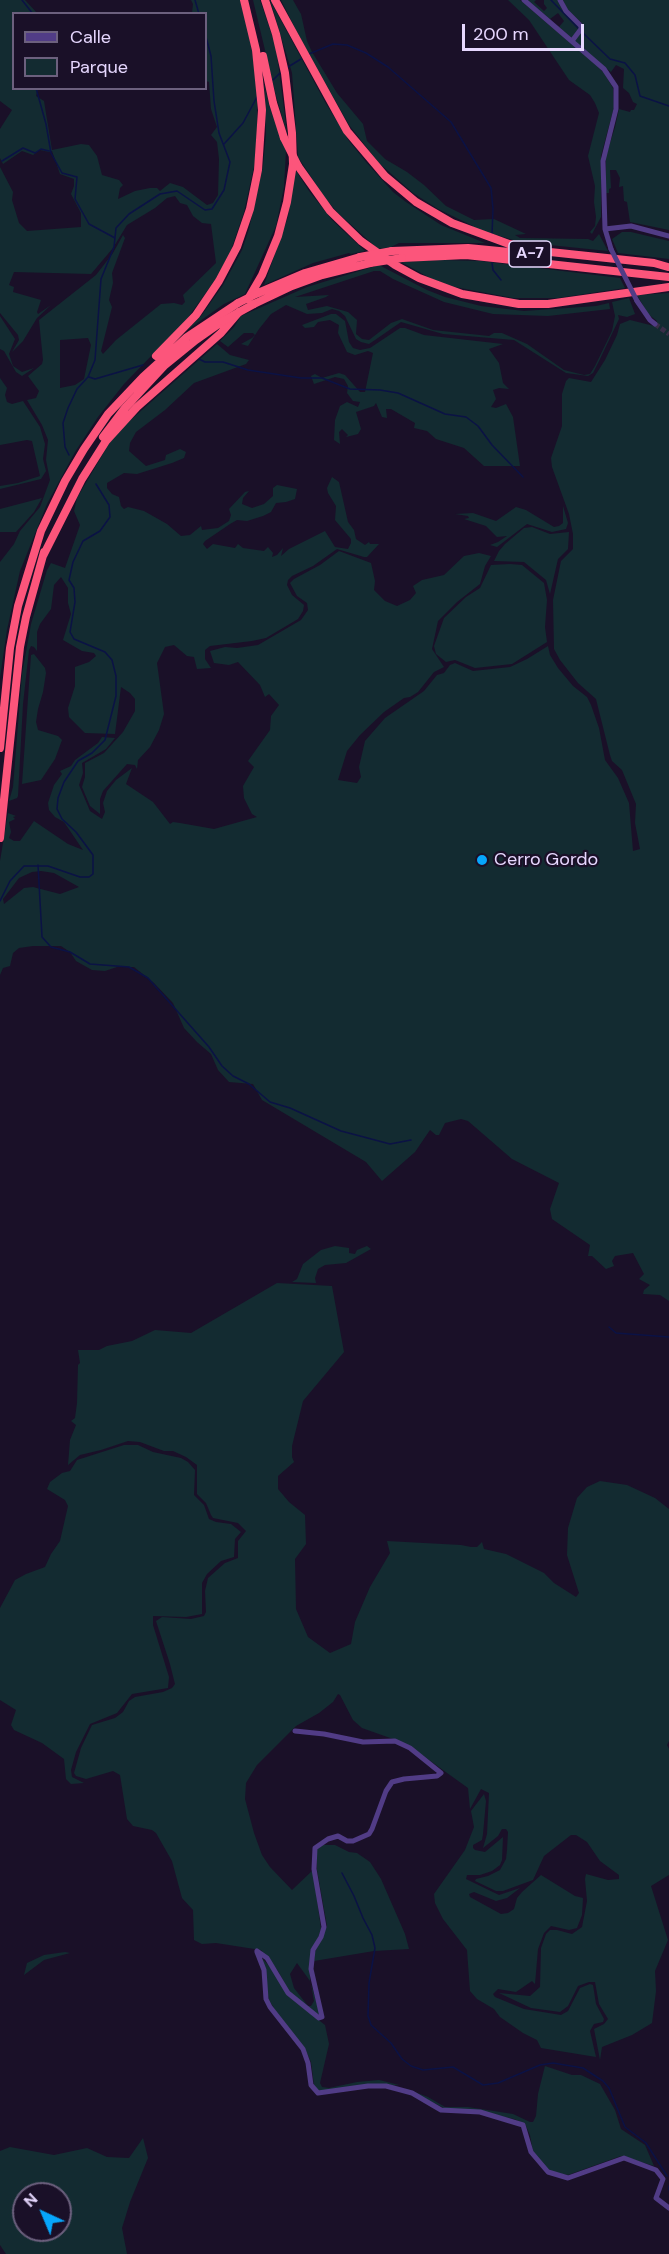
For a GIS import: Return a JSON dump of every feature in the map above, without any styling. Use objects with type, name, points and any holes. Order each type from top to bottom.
[{"type":"highway","points":[[247,0],[273,103],[284,138],[298,166],[330,210],[361,241],[394,265],[419,278],[462,294],[519,304],[548,304],[669,287]]},
{"type":"highway","points":[[108,414],[124,391],[183,330],[208,298],[229,264],[244,228],[258,170],[262,110],[256,50],[247,0]]},
{"type":"highway","points":[[0,838],[20,648],[26,617],[43,556],[72,492],[104,440],[137,406],[222,333],[254,289],[270,256],[287,202],[293,164],[293,146],[285,73],[265,0]]},
{"type":"highway","points":[[275,0],[347,131],[385,176],[417,202],[452,223],[509,244],[550,252],[654,263],[669,270]]},
{"type":"highway","name":"A-7","points":[[0,748],[9,648],[18,606],[41,531],[65,481],[108,414],[171,350],[204,325],[238,303],[305,273],[360,257],[392,251],[468,248],[669,270]]},
{"type":"highway","name":"A-7","points":[[104,440],[124,408],[157,373],[196,339],[254,304],[322,275],[402,258],[466,255],[669,270]]},
{"type":"street","points":[[524,0],[604,69],[616,87],[616,109],[603,161],[605,228],[611,249],[637,301],[655,324]]},
{"type":"street","points":[[560,0],[566,11],[581,26],[572,41]]},
{"type":"street","points":[[604,217],[609,222],[622,227]]},
{"type":"street","points":[[605,228],[631,226],[669,236]]},
{"type":"street","points":[[609,241],[614,232],[622,227]]},
{"type":"street","points":[[295,1731],[363,1742],[395,1741],[410,1748],[441,1773],[437,1776],[392,1782],[388,1785],[369,1834],[353,1841],[346,1841],[338,1836],[328,1839],[315,1848],[314,1869],[324,1927],[313,1950],[311,1969],[322,2017],[319,2018],[288,1993],[267,1958],[257,1951],[264,1970],[266,1999],[303,2049],[308,2063],[311,2085],[318,2093],[368,2086],[386,2086],[412,2094],[441,2110],[480,2112],[523,2125],[531,2152],[548,2172],[568,2178],[624,2158],[657,2170],[663,2179],[656,2198],[669,2208]]},
{"type":"green space","points":[[0,0],[25,0],[36,12],[12,12],[12,90],[38,90],[36,96],[44,101],[52,150],[81,144],[89,145],[97,156],[102,175],[119,180],[123,185],[120,188],[118,199],[135,191],[150,188],[157,188],[160,191],[170,183],[183,187],[207,205],[213,203],[218,195],[219,159],[217,142],[211,135],[217,127],[211,109],[209,82],[207,81],[207,12],[192,12],[191,0],[240,0],[250,38],[257,82],[257,128],[255,162],[244,212],[231,250],[220,273],[187,319],[124,384],[98,417],[75,452],[47,504],[20,571],[7,630],[0,678],[0,562],[14,544],[20,531],[40,507],[50,480],[46,460],[48,440],[27,400],[36,398],[39,391],[28,376],[42,364],[43,360],[39,320],[96,275],[123,235],[125,238],[112,273],[113,283],[109,300],[112,307],[101,351],[103,354],[116,340],[161,304],[182,305],[185,302],[183,295],[216,263],[211,224],[202,223],[193,216],[187,205],[180,203],[175,196],[167,198],[127,225],[113,248],[91,274],[14,272],[9,285],[14,287],[13,292],[41,300],[38,314],[51,305],[37,318],[23,341],[12,352],[19,340],[18,335],[0,313],[0,167],[13,192],[12,200],[19,223],[27,231],[81,227],[81,213],[71,194],[74,179],[60,174],[52,151],[40,150],[33,155],[22,151],[3,164],[0,158],[0,129],[12,110],[0,101]],"holes":[[[88,338],[91,345],[84,379],[75,385],[60,388],[60,340]]]},
{"type":"green space","points":[[253,0],[260,0],[276,47],[287,133],[276,96]]},
{"type":"green space","points":[[270,0],[325,102],[349,141],[366,162],[393,192],[406,202],[441,225],[485,243],[399,243],[378,249],[338,213],[325,198],[298,157],[292,73]]},
{"type":"green space","points":[[281,0],[293,0],[301,14],[312,52],[337,93],[363,124],[367,141],[385,159],[424,185],[446,206],[474,220],[494,219],[526,234],[515,235],[520,238],[593,241],[599,234],[608,251],[520,242],[473,228],[413,193],[379,163],[349,125]]},
{"type":"green space","points":[[508,0],[520,0],[597,66],[613,88],[614,107],[601,156],[601,217],[592,234],[590,232],[595,226],[596,217],[595,186],[588,156],[599,113],[590,95],[569,80],[529,20]]},
{"type":"green space","points":[[527,0],[536,0],[534,2],[544,11],[547,8],[544,0],[559,0],[579,28],[573,39],[559,27],[564,21],[558,13],[550,19]]},
{"type":"green space","points":[[563,0],[669,0],[669,230],[630,222],[627,202],[624,201],[623,186],[619,187],[620,178],[616,170],[610,170],[611,188],[609,193],[606,193],[606,156],[619,109],[630,112],[637,104],[623,88],[624,69],[616,65],[611,72],[574,41],[584,25],[567,9]]},
{"type":"green space","points":[[264,84],[286,151],[284,187],[276,226],[245,294],[224,304],[186,331],[201,316],[223,285],[242,250],[249,229],[263,166],[266,134]]},
{"type":"green space","points":[[295,169],[332,220],[365,251],[313,263],[264,285],[288,217]]},
{"type":"green space","points":[[622,232],[669,241],[669,259],[618,253],[612,239]]},
{"type":"green space","points":[[481,261],[620,278],[625,288],[558,298],[513,298],[455,287],[432,279],[401,262]]},
{"type":"green space","points":[[379,265],[427,290],[481,306],[524,311],[609,303],[610,309],[548,316],[493,314],[444,302],[380,271],[295,297],[329,295],[306,304],[308,310],[327,306],[348,312],[357,320],[356,334],[362,339],[369,340],[391,323],[402,319],[433,330],[489,336],[502,333],[527,344],[564,370],[584,375],[590,374],[612,331],[615,316],[612,302],[629,298],[635,314],[627,317],[618,315],[619,319],[600,359],[593,373],[588,376],[566,373],[514,340],[443,334],[401,322],[369,344],[361,342],[356,339],[345,316],[332,309],[322,313],[307,314],[286,305],[271,314],[248,346],[241,344],[252,338],[255,335],[253,333],[244,333],[228,347],[220,341],[241,316],[307,287]]},
{"type":"green space","points":[[669,293],[669,1301],[660,1295],[643,1294],[650,1285],[639,1279],[644,1274],[633,1253],[615,1256],[612,1261],[614,1266],[606,1269],[592,1256],[588,1256],[590,1245],[552,1219],[550,1209],[559,1183],[512,1159],[468,1121],[461,1119],[445,1123],[439,1135],[430,1130],[415,1152],[382,1181],[366,1162],[262,1100],[253,1084],[229,1082],[218,1070],[211,1054],[184,1028],[173,1003],[154,983],[134,967],[117,967],[105,971],[92,970],[76,961],[70,952],[61,946],[33,946],[19,948],[13,953],[10,966],[3,968],[0,975],[0,861],[8,813],[16,816],[9,822],[11,832],[9,838],[14,841],[20,841],[34,821],[68,844],[83,850],[64,822],[49,810],[48,803],[54,785],[62,774],[60,771],[71,766],[102,737],[115,738],[106,749],[82,763],[83,773],[79,785],[90,811],[102,819],[105,812],[103,803],[107,791],[116,780],[132,768],[126,784],[153,802],[170,824],[173,822],[214,829],[257,817],[252,814],[244,798],[243,786],[254,767],[248,761],[270,730],[271,716],[279,705],[269,694],[265,697],[260,685],[238,662],[229,665],[214,663],[210,651],[225,647],[258,645],[301,620],[308,610],[307,603],[297,596],[290,583],[339,551],[371,563],[375,581],[374,590],[385,601],[397,606],[410,600],[416,593],[413,586],[422,580],[444,575],[464,556],[479,553],[491,556],[485,566],[480,584],[438,621],[432,649],[444,667],[434,672],[418,692],[404,698],[384,712],[360,735],[347,751],[338,780],[357,783],[361,777],[359,767],[365,741],[385,718],[424,691],[437,675],[444,673],[450,665],[455,663],[473,671],[510,667],[548,646],[550,655],[558,668],[573,686],[587,697],[591,705],[599,728],[605,760],[618,778],[629,803],[633,851],[640,849],[635,823],[636,804],[622,770],[612,761],[596,699],[578,683],[554,649],[553,600],[561,561],[573,549],[573,534],[551,458],[562,426],[562,394],[566,381],[569,378],[591,382],[605,360],[620,324],[630,320],[654,326],[657,321],[648,314],[637,295]],"holes":[[[32,872],[54,873],[79,887],[60,894],[33,887],[24,888],[4,904],[3,899],[19,878]]]},
{"type":"green space","points":[[336,314],[345,321],[349,342],[353,348],[360,350],[370,348],[400,328],[424,335],[503,344],[489,349],[499,363],[503,383],[509,389],[493,390],[496,399],[491,407],[496,408],[506,404],[513,417],[520,466],[484,466],[464,448],[436,439],[427,431],[414,428],[415,423],[391,409],[386,409],[387,418],[382,417],[376,403],[374,406],[356,412],[361,429],[358,434],[346,437],[348,435],[342,429],[339,432],[340,444],[334,440],[335,420],[340,406],[347,402],[358,407],[360,402],[353,401],[347,393],[348,386],[344,379],[335,377],[314,384],[311,376],[315,374],[322,378],[339,373],[345,375],[360,392],[365,392],[373,353],[368,351],[355,355],[347,352],[338,333],[339,325],[330,320],[318,322],[314,327],[305,328],[302,325]]},
{"type":"green space","points":[[0,316],[15,339],[9,354],[13,366],[22,372],[34,368],[22,376],[16,372],[4,351],[0,349]]},
{"type":"green space","points":[[217,344],[230,355],[249,360],[246,364],[194,383],[165,410],[136,432],[130,443],[129,451],[146,466],[165,460],[166,455],[180,449],[186,452],[184,458],[172,463],[137,474],[124,473],[107,483],[107,488],[112,494],[119,497],[121,506],[124,509],[128,507],[144,511],[167,524],[181,536],[190,535],[201,526],[202,530],[218,528],[229,521],[231,515],[229,509],[245,492],[249,491],[243,498],[242,504],[252,508],[264,504],[273,496],[273,488],[277,485],[297,489],[295,499],[276,503],[271,512],[263,516],[247,521],[237,520],[205,541],[203,544],[207,549],[213,544],[235,548],[238,544],[243,548],[264,551],[268,547],[273,553],[272,557],[283,548],[281,556],[289,549],[325,531],[335,547],[348,549],[351,539],[335,520],[336,506],[328,493],[327,488],[332,477],[339,482],[348,522],[354,530],[356,539],[365,545],[369,542],[379,544],[367,557],[337,549],[313,566],[292,576],[287,585],[292,595],[304,605],[298,619],[266,638],[210,646],[205,650],[205,659],[211,668],[197,669],[194,657],[187,656],[174,645],[165,647],[157,663],[164,714],[159,730],[150,747],[138,760],[137,769],[135,765],[127,764],[103,791],[100,799],[100,814],[90,806],[82,787],[85,763],[104,753],[123,732],[135,711],[135,699],[121,687],[115,734],[85,733],[69,717],[68,708],[75,686],[75,667],[89,662],[96,656],[94,653],[82,651],[63,640],[71,614],[68,588],[61,577],[54,585],[51,609],[37,632],[37,651],[31,646],[29,650],[23,704],[18,796],[9,801],[13,787],[22,674],[31,624],[51,563],[65,568],[80,525],[74,511],[77,498],[110,442],[126,424]]},
{"type":"green space","points":[[0,378],[7,388],[5,395],[7,402],[12,404],[23,401],[40,427],[45,444],[43,459],[46,471],[41,479],[0,489],[0,486],[40,476],[32,441],[0,445]]},
{"type":"green space","points":[[42,498],[34,512],[16,532],[0,532],[0,509]]},
{"type":"green space","points":[[563,506],[568,523],[566,529],[552,532],[527,524],[497,547],[490,545],[507,536],[497,537],[486,526],[464,519],[469,518],[468,516],[455,514],[473,513],[496,521],[516,507],[526,510],[554,527],[563,523]]},
{"type":"green space","points":[[532,527],[550,534],[569,532],[568,549],[558,559],[550,594],[546,580],[524,562],[494,561],[505,544],[524,528]]},
{"type":"green space","points":[[491,565],[522,565],[544,583],[547,600],[545,627],[547,642],[512,664],[475,668],[455,660],[446,662],[436,654],[434,646],[444,618],[466,597],[480,588]]},
{"type":"green space","points":[[34,654],[45,668],[46,673],[36,722],[38,730],[58,736],[62,740],[55,759],[41,780],[22,784],[31,655]]},
{"type":"green space","points":[[335,1246],[349,1248],[349,1253],[355,1254],[357,1250],[367,1246],[371,1249],[346,1263],[325,1265],[318,1269],[316,1283],[292,1282],[297,1279],[303,1264],[321,1250]]},
{"type":"green space","points":[[277,1283],[332,1286],[344,1352],[303,1401],[292,1446],[294,1462],[278,1476],[278,1489],[305,1515],[306,1544],[295,1559],[296,1609],[308,1637],[330,1653],[351,1644],[355,1622],[370,1587],[390,1553],[387,1541],[471,1547],[477,1547],[482,1542],[484,1549],[506,1554],[544,1573],[554,1583],[576,1597],[579,1593],[567,1555],[568,1528],[577,1498],[587,1487],[600,1481],[627,1485],[655,1498],[669,1509],[669,1741],[667,1745],[669,1749],[669,1875],[651,1886],[668,1940],[655,1971],[656,1991],[652,2023],[632,2035],[602,2047],[600,2060],[594,2029],[608,2019],[599,2004],[595,1982],[578,1986],[568,2006],[560,2012],[531,2008],[499,1993],[530,1996],[540,1987],[541,1948],[546,1934],[550,1930],[557,1930],[572,1934],[582,1927],[587,1901],[586,1874],[608,1880],[619,1879],[619,1875],[600,1861],[587,1842],[576,1835],[571,1835],[544,1856],[533,1880],[503,1891],[496,1891],[475,1881],[500,1870],[506,1859],[508,1832],[506,1829],[502,1829],[498,1836],[483,1848],[487,1834],[489,1793],[481,1789],[470,1809],[468,1788],[422,1755],[393,1739],[362,1728],[353,1720],[340,1695],[338,1694],[333,1702],[319,1713],[296,1726],[257,1765],[246,1783],[245,1799],[254,1833],[262,1855],[270,1867],[292,1890],[313,1870],[321,1929],[310,1964],[310,1981],[297,1963],[290,1974],[294,1988],[308,2006],[311,2006],[314,2001],[311,1984],[320,2014],[317,2014],[290,1993],[278,1971],[261,1950],[216,1943],[202,1944],[194,1940],[193,1910],[182,1898],[172,1861],[156,1833],[133,1826],[127,1819],[120,1775],[113,1771],[86,1779],[74,1773],[81,1748],[92,1725],[115,1718],[135,1697],[163,1692],[175,1684],[156,1621],[162,1617],[191,1619],[204,1616],[208,1578],[225,1563],[238,1558],[238,1541],[246,1531],[238,1523],[213,1518],[206,1503],[197,1494],[197,1465],[173,1451],[164,1451],[140,1442],[128,1441],[80,1455],[68,1465],[70,1440],[76,1425],[71,1421],[75,1418],[77,1403],[78,1365],[80,1363],[78,1350],[99,1350],[132,1341],[155,1330],[191,1333]]},
{"type":"green space","points":[[124,1445],[138,1445],[188,1462],[195,1470],[194,1495],[204,1505],[209,1519],[231,1524],[241,1532],[235,1539],[234,1557],[221,1561],[207,1574],[202,1583],[202,1614],[186,1617],[153,1616],[153,1625],[169,1677],[168,1688],[132,1694],[117,1713],[90,1724],[76,1752],[71,1770],[72,1777],[84,1783],[71,1784],[66,1779],[64,1759],[42,1743],[14,1730],[11,1725],[16,1710],[0,1700],[0,1608],[15,1580],[45,1567],[60,1541],[68,1506],[65,1500],[47,1489],[50,1482],[62,1473],[70,1471],[77,1460]]},
{"type":"green space","points":[[484,1794],[486,1801],[482,1840],[473,1845],[473,1848],[485,1852],[503,1837],[502,1860],[500,1865],[492,1871],[480,1875],[467,1875],[466,1879],[499,1895],[520,1888],[507,1898],[496,1901],[474,1892],[469,1894],[470,1897],[501,1914],[508,1913],[514,1909],[517,1898],[522,1892],[541,1875],[575,1896],[583,1898],[582,1915],[577,1928],[569,1930],[551,1926],[544,1933],[538,1949],[535,1984],[532,1981],[516,1992],[498,1989],[493,1994],[495,1997],[524,2009],[561,2015],[568,2011],[580,1988],[593,1985],[596,2004],[604,2019],[603,2022],[594,2024],[590,2031],[596,2057],[541,2048],[537,2040],[500,2017],[494,2009],[477,1999],[470,1991],[467,1950],[443,1919],[435,1903],[434,1894],[465,1850],[474,1827],[471,1811]]},
{"type":"green space","points":[[323,1845],[335,1845],[357,1853],[370,1862],[381,1879],[405,1934],[409,1949],[374,1951],[314,1961],[315,1952],[327,1926],[317,1870],[317,1849]]},
{"type":"green space","points":[[70,1953],[44,1960],[24,1975],[27,1963],[44,1955]]},
{"type":"green space","points":[[260,1956],[272,1969],[288,1996],[325,2025],[329,2044],[320,2083],[322,2087],[329,2088],[379,2080],[399,2085],[319,2091],[314,2085],[311,2062],[304,2047],[269,2000]]},
{"type":"green space","points":[[545,2066],[572,2075],[581,2075],[600,2084],[615,2110],[621,2129],[645,2145],[654,2166],[621,2156],[568,2175],[549,2171],[533,2152],[525,2124],[514,2119],[471,2110],[446,2109],[404,2088],[428,2097],[445,2107],[468,2107],[513,2114],[533,2122]]},
{"type":"green space","points":[[143,2138],[148,2158],[122,2228],[127,2254],[6,2254],[0,2245],[0,2151],[10,2147],[54,2155],[87,2148],[107,2157],[129,2158]]},
{"type":"waterway","points":[[22,0],[31,12]]},
{"type":"waterway","points":[[195,0],[198,12]]},
{"type":"waterway","points":[[551,0],[578,28]]},
{"type":"waterway","points":[[583,33],[610,59],[625,63],[635,75],[640,96],[669,106]]},
{"type":"waterway","points":[[69,455],[65,447],[63,423],[77,389],[88,377],[95,360],[101,279],[114,247],[116,228],[129,214],[160,194],[177,191],[205,210],[212,209],[224,190],[230,162],[219,133],[211,56],[207,41]]},
{"type":"waterway","points":[[309,54],[333,44],[347,45],[366,53],[388,67],[451,122],[491,188],[492,234]]},
{"type":"waterway","points":[[288,67],[301,59]]},
{"type":"waterway","points":[[273,80],[280,73]]},
{"type":"waterway","points":[[37,90],[51,153],[62,173],[77,177],[75,199],[89,224],[115,238]]},
{"type":"waterway","points":[[224,144],[243,123],[257,97]]},
{"type":"waterway","points":[[2,161],[23,148],[35,153],[41,149],[49,151]]},
{"type":"waterway","points":[[492,263],[493,270],[501,280]]},
{"type":"waterway","points":[[199,359],[205,362],[223,362],[248,370],[301,378],[322,378],[350,389],[398,393],[445,414],[466,417],[478,426],[492,445],[523,477]]},
{"type":"waterway","points":[[89,377],[95,379],[143,365]]},
{"type":"waterway","points":[[0,901],[10,881],[24,866],[48,866],[80,877],[89,877],[93,874],[93,855],[76,832],[62,819],[57,809],[64,782],[78,761],[92,753],[105,740],[116,696],[116,676],[112,660],[105,652],[74,639],[70,632],[75,602],[74,588],[69,580],[73,562],[83,541],[100,531],[110,517],[109,505],[96,484]]},
{"type":"waterway","points":[[38,865],[42,937],[51,947],[70,952],[90,964],[129,967],[148,978],[209,1047],[222,1066],[270,1102],[290,1108],[341,1131],[390,1144],[411,1140]]},
{"type":"waterway","points":[[609,1327],[616,1333],[669,1337]]},
{"type":"waterway","points":[[342,1873],[372,1935],[375,1948],[369,1983],[368,2016],[371,2025],[391,2043],[402,2059],[411,2066],[423,2070],[453,2067],[483,2085],[498,2083],[540,2065],[553,2063],[583,2068],[603,2081],[609,2088],[625,2127],[646,2143],[667,2176]]},
{"type":"tunnel","points":[[655,324],[669,334]]},
{"type":"place","name":"Cerro Gordo","points":[[482,860]]}]
